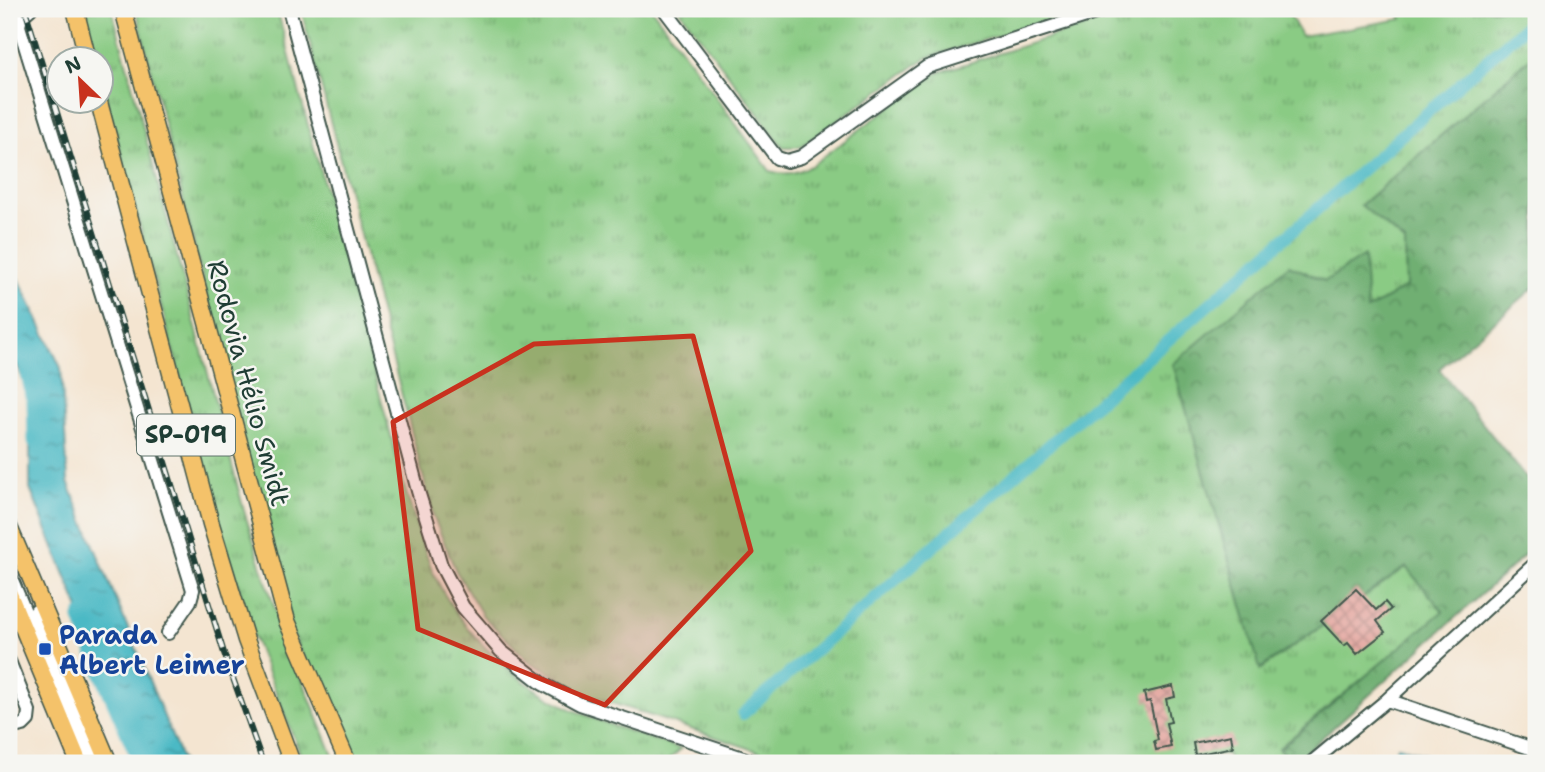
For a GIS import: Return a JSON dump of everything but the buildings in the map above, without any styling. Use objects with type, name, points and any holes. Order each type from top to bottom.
[{"type":"main road","points":[[75,9],[84,46]]},
{"type":"main road","name":"Rodovia Hélio Smidt","points":[[123,9],[288,621],[348,763]]},
{"type":"main road","name":"SP-019","points":[[103,116],[211,524],[246,640],[292,763]]},
{"type":"main road","points":[[9,527],[108,763]]},
{"type":"main road","points":[[9,594],[79,763]]},
{"type":"street","points":[[30,9],[21,17],[19,26],[192,590],[190,601],[168,633]]},
{"type":"street","points":[[289,9],[418,491],[441,565],[463,607],[501,652],[543,684],[580,705],[758,763]]},
{"type":"street","points":[[664,9],[777,158],[787,161],[801,157],[927,67],[1108,9]]},
{"type":"street","points":[[9,545],[99,763]]},
{"type":"street","points":[[1311,763],[1387,700],[1536,564]]},
{"type":"street","points":[[9,573],[88,763]]},
{"type":"street","points":[[9,661],[29,711],[28,719],[23,725],[9,728]]},
{"type":"street","points":[[1387,700],[1536,750]]},
{"type":"highlighted area","points":[[693,336],[751,551],[605,705],[418,629],[393,422],[534,344]]},
{"type":"green space","points":[[82,9],[112,9],[244,511],[280,625],[336,763],[304,763],[254,638],[218,520],[111,116],[116,116],[116,46],[92,46]]},
{"type":"green space","points":[[136,9],[277,9],[407,496],[433,572],[460,618],[477,639],[516,675],[538,691],[585,715],[681,749],[665,763],[348,763],[287,621]]},
{"type":"green space","points":[[301,9],[652,9],[770,171],[786,173],[811,166],[934,74],[1139,9],[1287,9],[1301,36],[1402,19],[1397,9],[1536,9],[1536,53],[1361,205],[1405,242],[1406,287],[1366,311],[1261,669],[1406,567],[1444,611],[1279,748],[1291,763],[1229,763],[1228,754],[1155,763],[794,763],[591,696],[529,661],[483,616],[456,571],[434,518]]},
{"type":"green space","points":[[679,9],[1085,9],[926,58],[800,147],[783,147]]},
{"type":"green space","points":[[1536,53],[1536,286],[1439,369],[1536,490],[1536,545],[1291,763],[1279,749],[1443,611],[1406,567],[1260,669],[1173,364],[1289,265],[1325,281],[1364,256],[1367,310],[1406,287],[1405,242],[1361,205]]},
{"type":"water","points":[[9,258],[61,368],[68,482],[183,763],[142,763],[122,706],[30,489],[30,425],[37,421],[39,403],[36,394],[27,388],[9,348]]},
{"type":"water","points":[[1397,746],[1450,763],[1392,763]]},
{"type":"waterway","points":[[743,714],[1536,17]]},
{"type":"waterway","points":[[31,370],[38,399],[39,440]]},
{"type":"waterway","points":[[85,618],[145,763]]},
{"type":"railway","points":[[25,9],[224,653],[263,763]]},
{"type":"place","name":"Parada Albert Leimer","points":[[45,649]]}]
